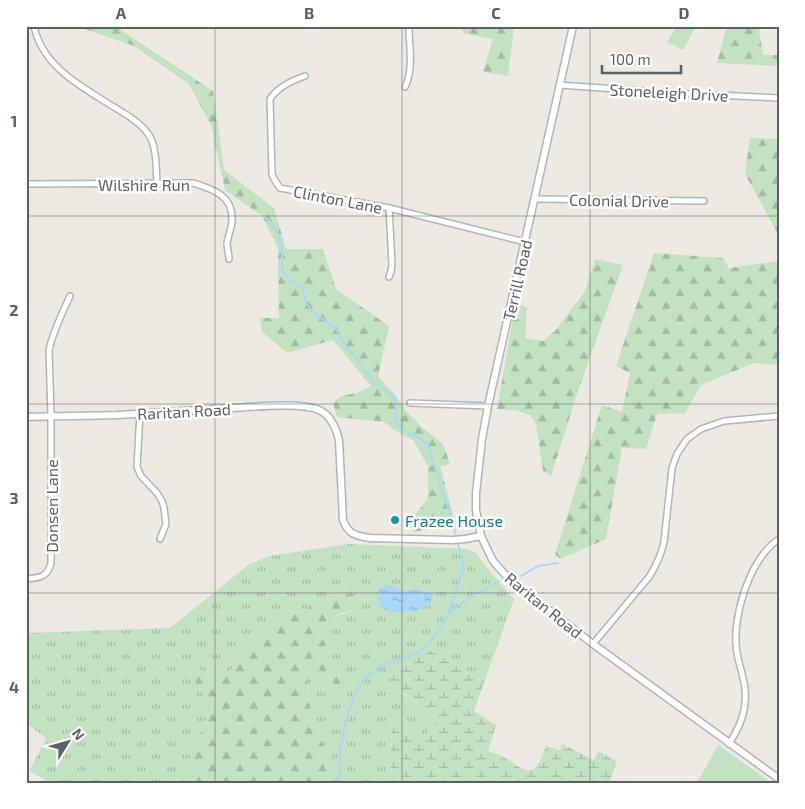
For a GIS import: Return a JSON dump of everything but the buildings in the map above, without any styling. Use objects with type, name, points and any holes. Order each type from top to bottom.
[{"type":"street","points":[[34,26],[44,50],[58,68],[68,77],[143,127],[152,140],[157,183]]},
{"type":"street","points":[[405,87],[410,69],[409,26]]},
{"type":"street","name":"Terrill Road","points":[[480,536],[476,510],[476,494],[488,406],[573,26]]},
{"type":"street","name":"Clinton Lane","points":[[305,76],[285,85],[270,99],[272,174],[280,188],[389,208],[525,242]]},
{"type":"street","name":"Stoneleigh Drive","points":[[560,85],[779,98]]},
{"type":"street","name":"Wilshire Run","points":[[26,184],[193,183],[211,188],[228,202],[232,214],[227,244],[229,259]]},
{"type":"street","name":"Colonial Drive","points":[[535,199],[704,201]]},
{"type":"street","points":[[389,208],[392,264],[389,277]]},
{"type":"street","points":[[51,416],[49,350],[51,339],[70,296]]},
{"type":"street","points":[[410,403],[488,406]]},
{"type":"street","name":"Raritan Road","points":[[26,417],[280,406],[304,406],[319,410],[332,421],[339,440],[343,520],[350,532],[363,537],[453,540],[480,536],[493,561],[510,580],[729,744],[779,779]]},
{"type":"street","points":[[140,413],[137,467],[141,476],[162,501],[166,524],[160,539]]},
{"type":"street","name":"Donsen Lane","points":[[26,579],[37,579],[45,575],[51,563],[51,416]]},
{"type":"street","points":[[594,644],[657,566],[664,542],[672,468],[683,444],[696,432],[712,424],[724,421],[779,416]]},
{"type":"street","points":[[729,744],[743,716],[746,689],[737,653],[737,618],[752,574],[763,553],[779,539]]},
{"type":"green space","points":[[82,26],[115,26],[213,91],[224,170],[274,208],[286,249],[323,249],[336,289],[389,326],[378,376],[396,396],[406,411],[443,444],[450,464],[440,466],[457,530],[443,527],[413,532],[412,518],[428,499],[428,466],[413,440],[402,435],[384,422],[337,417],[333,403],[341,396],[357,393],[371,386],[333,340],[287,353],[262,332],[260,318],[279,318],[278,248],[262,216],[225,190],[211,125],[189,84],[134,46],[85,29]]},
{"type":"green space","points":[[458,26],[514,26],[508,76],[483,72],[493,39],[464,33]]},
{"type":"green space","points":[[677,26],[696,26],[683,50],[667,42]]},
{"type":"green space","points":[[727,26],[753,26],[759,29],[763,55],[779,55],[779,66],[717,63]]},
{"type":"green space","points":[[750,138],[777,139],[779,236],[745,174]]},
{"type":"green space","points":[[654,253],[723,258],[729,268],[779,261],[779,365],[754,363],[701,385],[685,413],[657,414],[646,449],[622,448],[606,539],[560,559],[555,554],[602,405],[622,412],[630,373],[616,366]]},
{"type":"green space","points":[[595,259],[623,265],[579,388],[551,476],[543,471],[536,424],[530,415],[518,411],[497,409],[516,300],[527,309],[525,338],[543,341],[556,330],[585,291]]},
{"type":"green space","points":[[348,544],[468,549],[476,553],[514,599],[484,683],[425,647],[387,691],[403,693],[438,720],[422,739],[392,724],[390,783],[331,783],[330,765],[310,706],[308,683],[310,672],[318,669],[328,675],[338,688],[335,667],[326,655],[324,642],[328,628],[337,616],[357,609],[343,595],[298,612],[250,638],[230,672],[222,678],[210,676],[197,668],[211,713],[191,751],[188,775],[182,783],[45,783],[46,780],[29,771],[46,738],[26,723],[26,633],[170,628],[248,565],[269,556]]},
{"type":"green space","points":[[343,595],[357,595],[357,609],[338,615],[327,632],[325,639],[326,652],[329,658],[344,672],[339,689],[328,675],[318,669],[310,672],[308,683],[310,706],[330,765],[331,783],[182,783],[188,775],[191,751],[211,713],[209,704],[190,674],[192,669],[197,668],[210,676],[222,678],[230,672],[250,638],[298,612]]},
{"type":"green space","points":[[425,647],[484,683],[474,711],[496,725],[488,751],[502,756],[520,768],[531,770],[537,766],[546,746],[560,750],[562,744],[594,760],[599,751],[617,762],[609,783],[390,783],[392,724],[422,738],[438,720],[404,693],[387,691],[385,670]]},
{"type":"green space","points":[[718,745],[772,783],[697,783]]},
{"type":"water","points":[[387,585],[404,590],[425,590],[433,594],[432,599],[425,607],[416,611],[389,612],[378,601],[380,589]]},
{"type":"waterway","points":[[266,218],[274,226],[279,237],[282,246],[282,270],[287,278],[302,288],[311,310],[338,331],[344,344],[374,383],[394,398],[396,408],[395,421],[406,431],[427,444],[452,517],[455,534]]},
{"type":"waterway","points":[[339,783],[340,751],[345,724],[356,690],[368,676],[386,664],[418,653],[435,636],[449,613],[463,567],[458,545]]},
{"type":"waterway","points":[[521,576],[538,566],[558,563]]},
{"type":"waterway","points":[[449,613],[472,596],[499,581]]},
{"type":"place","name":"Frazee House","points":[[395,520]]}]
